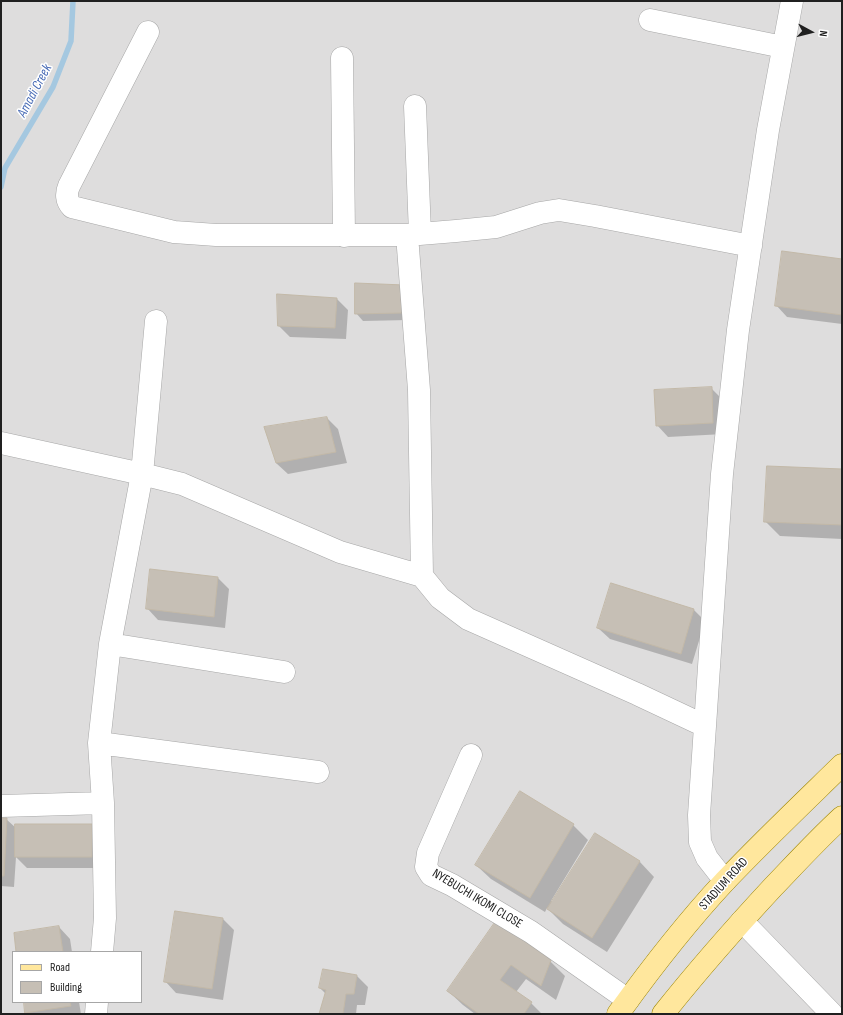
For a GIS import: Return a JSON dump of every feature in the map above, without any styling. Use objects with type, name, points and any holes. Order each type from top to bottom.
[{"type":"main road","name":"STADIUM ROAD","points":[[623,1007],[665,951],[725,881],[842,765]]},
{"type":"main road","points":[[663,1014],[742,921],[820,837],[842,817]]},
{"type":"street","points":[[725,881],[707,858],[700,842],[699,815],[722,474],[738,330],[768,130],[792,1]]},
{"type":"street","points":[[650,20],[783,47]]},
{"type":"street","points":[[148,32],[69,186],[67,192],[69,204],[72,207],[174,232],[216,235],[344,236],[414,234],[496,227],[540,212],[559,210],[751,246]]},
{"type":"street","points":[[342,58],[344,236]]},
{"type":"street","points":[[415,106],[414,234],[419,390],[422,576]]},
{"type":"street","points":[[102,951],[106,918],[103,803],[99,742],[110,644],[142,474],[156,322]]},
{"type":"street","points":[[1,443],[182,484],[340,552],[422,576],[440,598],[468,620],[637,694],[705,726]]},
{"type":"street","points":[[110,644],[284,672]]},
{"type":"street","points":[[99,742],[318,772]]},
{"type":"street","name":"NYEBUCHI IKOMI CLOSE","points":[[470,755],[428,853],[426,867],[431,875],[452,885],[531,932],[623,1007]]},
{"type":"street","points":[[1,806],[103,803]]},
{"type":"street","points":[[742,921],[832,1014]]},
{"type":"street","points":[[96,1014],[97,1003]]},
{"type":"shaded area","points":[[1,1],[842,1],[842,1014],[1,1014]]},
{"type":"building","points":[[782,251],[842,259],[842,315],[775,306]]},
{"type":"building","points":[[355,283],[404,285],[402,313],[355,314]]},
{"type":"building","points":[[277,294],[337,298],[335,328],[278,326]]},
{"type":"building","points":[[712,387],[713,423],[656,426],[654,390]]},
{"type":"building","points":[[327,417],[336,452],[276,463],[264,427]]},
{"type":"building","points":[[767,466],[842,469],[842,525],[764,522]]},
{"type":"building","points":[[150,569],[218,577],[214,617],[146,609]]},
{"type":"building","points":[[611,583],[694,609],[681,654],[597,628]]},
{"type":"building","points":[[520,791],[574,824],[530,898],[475,865]]},
{"type":"building","points":[[1,818],[7,818],[4,876],[1,876]]},
{"type":"building","points":[[15,824],[92,824],[92,857],[15,857]]},
{"type":"building","points":[[595,833],[640,861],[592,938],[547,909]]},
{"type":"building","points":[[175,911],[223,918],[212,989],[164,982]]},
{"type":"building","points":[[496,921],[551,960],[541,986],[511,965],[500,980],[532,1002],[524,1014],[479,1014],[447,991]]},
{"type":"building","points":[[59,926],[63,951],[16,951],[14,933]]},
{"type":"building","points":[[323,969],[357,975],[354,994],[346,994],[343,1014],[319,1014],[326,990],[319,988]]},
{"type":"building","points":[[24,1003],[70,1003],[71,1006],[25,1013]]},
{"type":"waterway","name":"Amadi Creek","points":[[1,187],[5,168],[53,87],[71,41],[73,1]]}]
